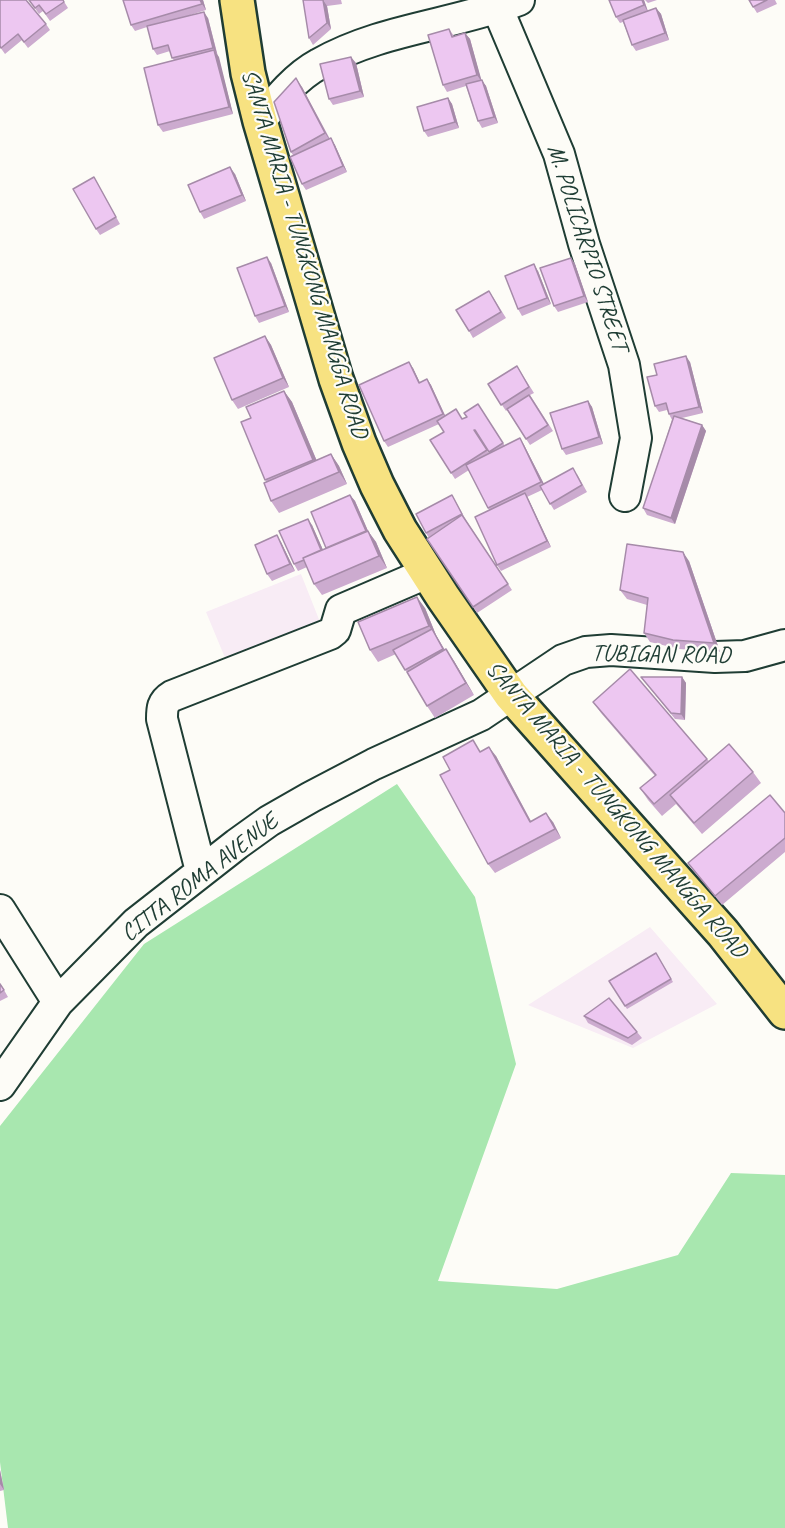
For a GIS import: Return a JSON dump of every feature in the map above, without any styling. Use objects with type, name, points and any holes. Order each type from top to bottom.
[{"type":"main road","name":"SANTA MARIA - TUNGKONG MANGGA ROAD","points":[[237,0],[248,73],[260,120],[336,379],[359,443],[400,530],[511,695],[723,933],[785,1012]]},
{"type":"street","name":"M. POLICARPIO STREET","points":[[260,120],[283,92],[318,64],[364,43],[503,3],[559,154],[584,244],[624,365],[636,438],[625,496]]},
{"type":"street","points":[[201,871],[162,719],[163,704],[167,699],[183,691],[330,634],[335,630],[341,610],[427,573]]},
{"type":"street","name":"TUBIGAN ROAD","points":[[511,695],[563,660],[586,652],[611,650],[715,657],[745,656],[785,645]]},
{"type":"street","name":"CITTA ROMA AVENUE","points":[[0,1085],[58,1002],[136,923],[201,871],[269,821],[311,797],[374,764],[482,715],[511,695]]},
{"type":"street","points":[[0,910],[58,1002]]},
{"type":"shaded area","points":[[301,574],[322,627],[228,665],[206,612]]},
{"type":"shaded area","points":[[650,927],[717,1004],[633,1048],[528,1005]]},
{"type":"green space","points":[[397,784],[475,897],[516,1064],[438,1281],[557,1289],[678,1255],[731,1173],[785,1175],[785,1528],[8,1528],[0,1462],[0,1126],[144,944]]},
{"type":"building","points":[[0,0],[26,0],[46,24],[24,42],[18,34],[1,48]]},
{"type":"building","points":[[29,0],[63,0],[64,2],[46,14],[39,5],[35,8]]},
{"type":"building","points":[[123,0],[200,0],[202,4],[131,25]]},
{"type":"building","points":[[303,0],[323,0],[327,23],[309,38]]},
{"type":"building","points":[[609,0],[642,0],[644,5],[616,17]]},
{"type":"building","points":[[749,0],[767,0],[753,7]]},
{"type":"building","points":[[656,8],[665,33],[632,45],[623,20]]},
{"type":"building","points":[[204,12],[213,48],[172,58],[168,45],[153,49],[147,26]]},
{"type":"building","points":[[449,29],[452,37],[465,33],[477,75],[443,85],[428,35]]},
{"type":"building","points":[[214,50],[229,107],[158,125],[144,68]]},
{"type":"building","points":[[351,57],[360,91],[329,99],[320,64]]},
{"type":"building","points":[[296,78],[325,133],[291,152],[274,102]]},
{"type":"building","points":[[482,80],[494,117],[478,121],[466,84]]},
{"type":"building","points":[[448,98],[455,122],[424,131],[417,107]]},
{"type":"building","points":[[331,138],[343,166],[302,184],[290,157]]},
{"type":"building","points":[[230,167],[242,195],[200,212],[188,185]]},
{"type":"building","points":[[94,177],[116,217],[96,229],[73,189]]},
{"type":"building","points":[[267,257],[285,306],[255,316],[237,268]]},
{"type":"building","points":[[571,258],[584,296],[554,306],[540,268]]},
{"type":"building","points":[[534,264],[547,298],[518,309],[505,276]]},
{"type":"building","points":[[489,291],[501,312],[469,331],[456,310]]},
{"type":"building","points":[[265,336],[283,378],[232,400],[214,358]]},
{"type":"building","points":[[686,356],[699,407],[669,414],[666,403],[655,406],[647,377],[657,375],[654,364]]},
{"type":"building","points":[[409,362],[419,383],[427,379],[443,414],[384,441],[359,385]]},
{"type":"building","points":[[517,366],[529,387],[501,405],[488,384]]},
{"type":"building","points":[[284,391],[313,460],[265,480],[241,422],[251,418],[246,407]]},
{"type":"building","points":[[529,395],[548,425],[526,439],[507,409]]},
{"type":"building","points":[[588,401],[599,437],[562,449],[550,413]]},
{"type":"building","points":[[478,404],[503,443],[489,452],[474,430],[487,450],[451,473],[430,440],[444,432],[437,421],[456,409],[462,419],[467,417],[464,413]]},
{"type":"building","points":[[674,416],[702,425],[671,518],[643,508]]},
{"type":"building","points":[[520,438],[541,482],[488,508],[466,465]]},
{"type":"building","points":[[331,454],[339,472],[271,501],[264,483]]},
{"type":"building","points":[[573,468],[582,485],[550,504],[540,486]]},
{"type":"building","points":[[525,493],[547,541],[497,565],[475,517]]},
{"type":"building","points":[[350,495],[366,531],[326,548],[311,512]]},
{"type":"building","points":[[452,495],[462,514],[426,533],[416,514]]},
{"type":"building","points":[[462,515],[508,584],[473,607],[427,539]]},
{"type":"building","points":[[308,519],[321,550],[294,564],[279,531]]},
{"type":"building","points":[[368,531],[379,556],[314,584],[303,558]]},
{"type":"building","points":[[277,535],[290,564],[267,574],[255,545]]},
{"type":"building","points":[[627,544],[683,552],[714,643],[673,640],[644,633],[648,598],[620,590]]},
{"type":"building","points":[[417,597],[429,626],[370,650],[358,622]]},
{"type":"building","points":[[432,629],[443,649],[405,670],[393,650]]},
{"type":"building","points":[[446,649],[466,683],[427,706],[407,672]]},
{"type":"building","points":[[630,669],[707,759],[654,804],[640,788],[656,775],[593,702]]},
{"type":"building","points":[[641,677],[682,677],[681,714],[671,713]]},
{"type":"building","points":[[473,740],[480,752],[489,747],[530,822],[546,813],[555,829],[488,864],[440,775],[450,770],[443,757]]},
{"type":"building","points":[[729,744],[753,772],[694,823],[670,795]]},
{"type":"building","points":[[770,795],[785,813],[785,838],[715,896],[688,863]]},
{"type":"building","points":[[656,953],[671,979],[625,1006],[609,981]]},
{"type":"building","points":[[609,998],[637,1032],[628,1038],[584,1016]]}]
